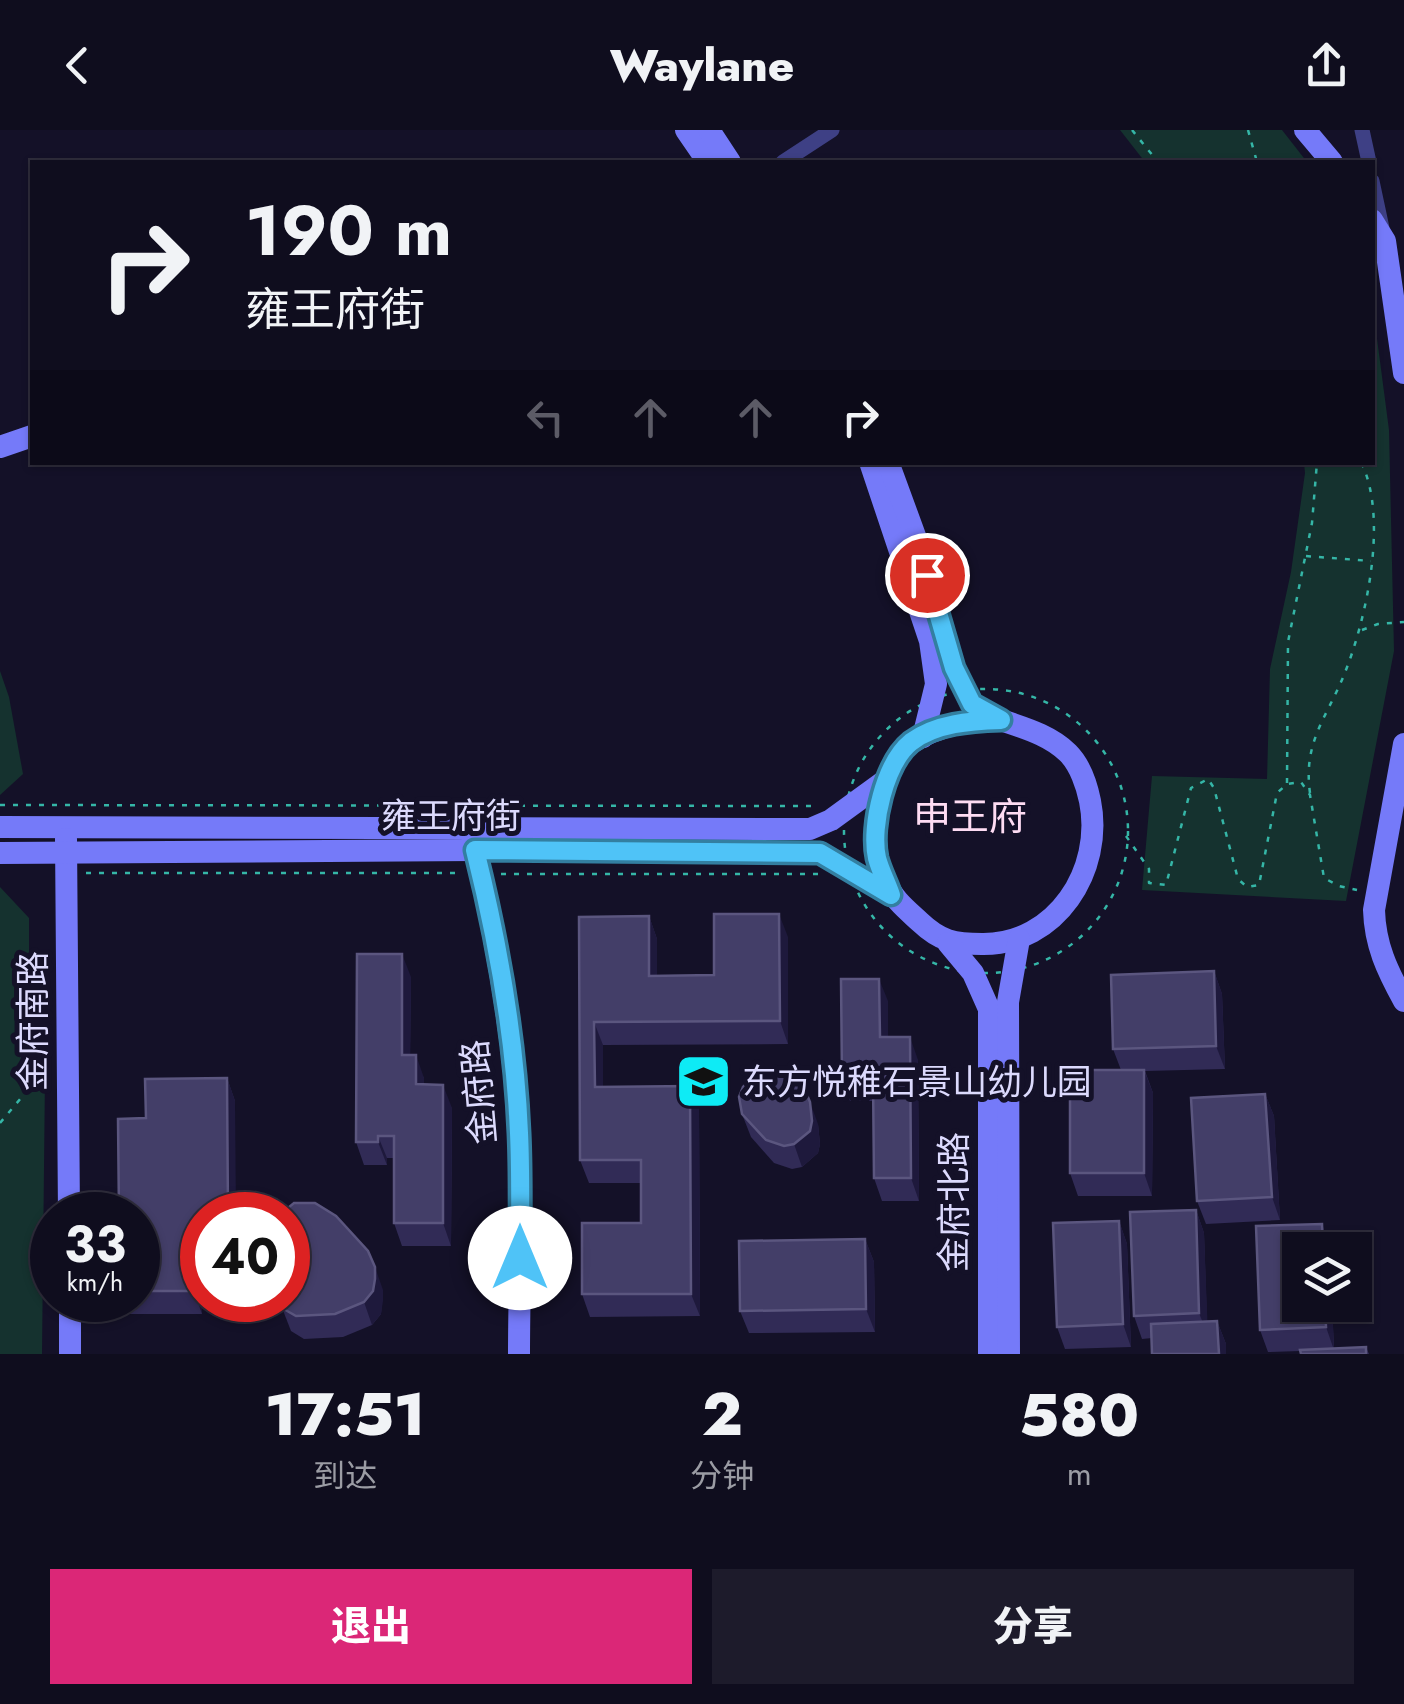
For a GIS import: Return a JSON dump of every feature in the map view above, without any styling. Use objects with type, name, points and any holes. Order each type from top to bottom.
[{"type":"main road","points":[[686,130],[707,160]]},
{"type":"main road","points":[[709,130],[729,160]]},
{"type":"main road","points":[[1305,130],[1330,160]]},
{"type":"main road","points":[[1375,226],[1384,242],[1404,374]]},
{"type":"main road","points":[[0,447],[30,437]]},
{"type":"main road","points":[[871,465],[930,641],[936,684],[923,737]]},
{"type":"main road","points":[[889,465],[918,544],[954,668],[972,704],[1051,740],[1071,756],[1088,788],[1094,820],[1092,850],[1074,895],[1039,927],[1018,939],[988,944],[948,943],[891,895],[876,856],[876,821],[886,780],[910,743],[960,722],[1001,720]]},
{"type":"main road","points":[[1404,744],[1376,893],[1375,936],[1382,960],[1404,1000]]},
{"type":"main road","name":"雍王府街","points":[[0,853],[66,862],[475,850],[810,829],[886,780]]},
{"type":"main road","name":"雍王府街","points":[[0,826],[66,826],[475,850],[820,853],[843,875],[891,895]]},
{"type":"main road","name":"金府南路","points":[[66,826],[69,1192]]},
{"type":"main road","name":"金府路","points":[[475,850],[506,1003],[519,1133],[519,1354]]},
{"type":"main road","name":"金府北路","points":[[1009,1354],[1008,1002],[1018,939]]},
{"type":"main road","name":"金府北路","points":[[948,943],[973,974],[989,1009],[989,1354]]},
{"type":"main road","points":[[70,1322],[70,1354]]},
{"type":"street","points":[[786,160],[832,130]]},
{"type":"street","points":[[1362,130],[1369,160]]},
{"type":"street","points":[[1375,196],[1384,242]]},
{"type":"path","points":[[1132,130],[1156,160]]},
{"type":"path","points":[[1248,130],[1257,160]]},
{"type":"path","points":[[1287,784],[1288,642],[1316,492],[1317,465]]},
{"type":"path","points":[[1362,465],[1374,518],[1360,630],[1341,681],[1318,724],[1308,776],[1324,878],[1339,886],[1376,893]]},
{"type":"path","points":[[1304,556],[1371,561]]},
{"type":"path","points":[[1360,630],[1404,622]]},
{"type":"path","points":[[1007,688],[1047,699],[1082,721],[1108,757],[1125,804],[1125,834],[1110,900],[1074,944],[1038,963],[973,974],[946,970],[900,947],[864,908],[843,875],[846,808],[858,775],[898,719],[934,697],[964,690],[1007,688]]},
{"type":"path","points":[[1125,834],[1149,869],[1149,883],[1166,885],[1191,788],[1208,779],[1214,788],[1238,879],[1247,887],[1259,884],[1277,793],[1287,784],[1301,782],[1310,795]]},
{"type":"path","name":"雍王府街","points":[[0,805],[846,808]]},
{"type":"path","name":"雍王府街","points":[[66,862],[104,874],[475,850],[563,876],[843,875]]},
{"type":"path","points":[[0,1122],[36,1079]]},
{"type":"green space","points":[[1120,130],[1282,130],[1305,160],[1143,160]]},
{"type":"green space","points":[[1375,323],[1389,430],[1394,651],[1346,901],[1142,890],[1152,776],[1267,779],[1270,669],[1291,572],[1304,465],[1375,465]]},
{"type":"green space","points":[[0,671],[9,697],[23,774],[0,795]]},
{"type":"green space","points":[[0,887],[29,918],[29,989],[41,1034],[45,1075],[44,1192],[30,1192],[30,1322],[42,1322],[42,1354],[0,1354]]},
{"type":"building","points":[[714,914],[779,914],[780,1021],[594,1022],[595,1087],[690,1086],[691,1294],[582,1294],[582,1223],[641,1223],[641,1160],[580,1160],[579,917],[649,916],[649,976],[714,975]]},
{"type":"building","points":[[357,954],[402,954],[402,1055],[416,1055],[416,1084],[443,1085],[443,1223],[394,1223],[394,1136],[378,1136],[378,1142],[356,1142]]},
{"type":"building","points":[[1214,971],[1216,1046],[1113,1049],[1111,975]]},
{"type":"building","points":[[841,979],[879,979],[880,1037],[910,1037],[911,1178],[874,1178],[873,1078],[842,1079]]},
{"type":"building","points":[[1070,1070],[1144,1070],[1144,1173],[1070,1173]]},
{"type":"building","points":[[775,1071],[792,1075],[803,1085],[810,1102],[810,1131],[794,1144],[784,1146],[766,1140],[742,1114],[739,1097],[756,1074]]},
{"type":"building","points":[[227,1078],[228,1192],[180,1192],[180,1291],[160,1291],[160,1192],[119,1192],[118,1119],[146,1118],[145,1079]]},
{"type":"building","points":[[1265,1094],[1272,1197],[1197,1201],[1191,1098]]},
{"type":"building","points":[[310,1203],[336,1216],[368,1251],[375,1267],[373,1291],[364,1302],[335,1314],[310,1315]]},
{"type":"building","points":[[1196,1210],[1199,1313],[1134,1316],[1130,1212]]},
{"type":"building","points":[[1119,1221],[1123,1324],[1057,1327],[1053,1223]]},
{"type":"building","points":[[1322,1224],[1322,1232],[1282,1232],[1282,1322],[1326,1322],[1326,1327],[1260,1330],[1256,1226]]},
{"type":"building","points":[[865,1239],[866,1309],[740,1311],[739,1241]]},
{"type":"building","points":[[1217,1321],[1219,1354],[1152,1354],[1151,1324]]},
{"type":"building","points":[[1366,1347],[1366,1354],[1301,1354],[1300,1350]]},
{"type":"place","name":"东方悦稚石景山幼儿园","points":[[703,1082]]},
{"type":"district","name":"申王府","points":[[970,816]]},
{"type":"route","points":[[520,1258],[519,1133],[510,1038],[475,850],[820,853],[891,895],[876,856],[876,821],[886,780],[910,743],[960,722],[1001,720],[972,704],[954,668],[927,575]]}]
